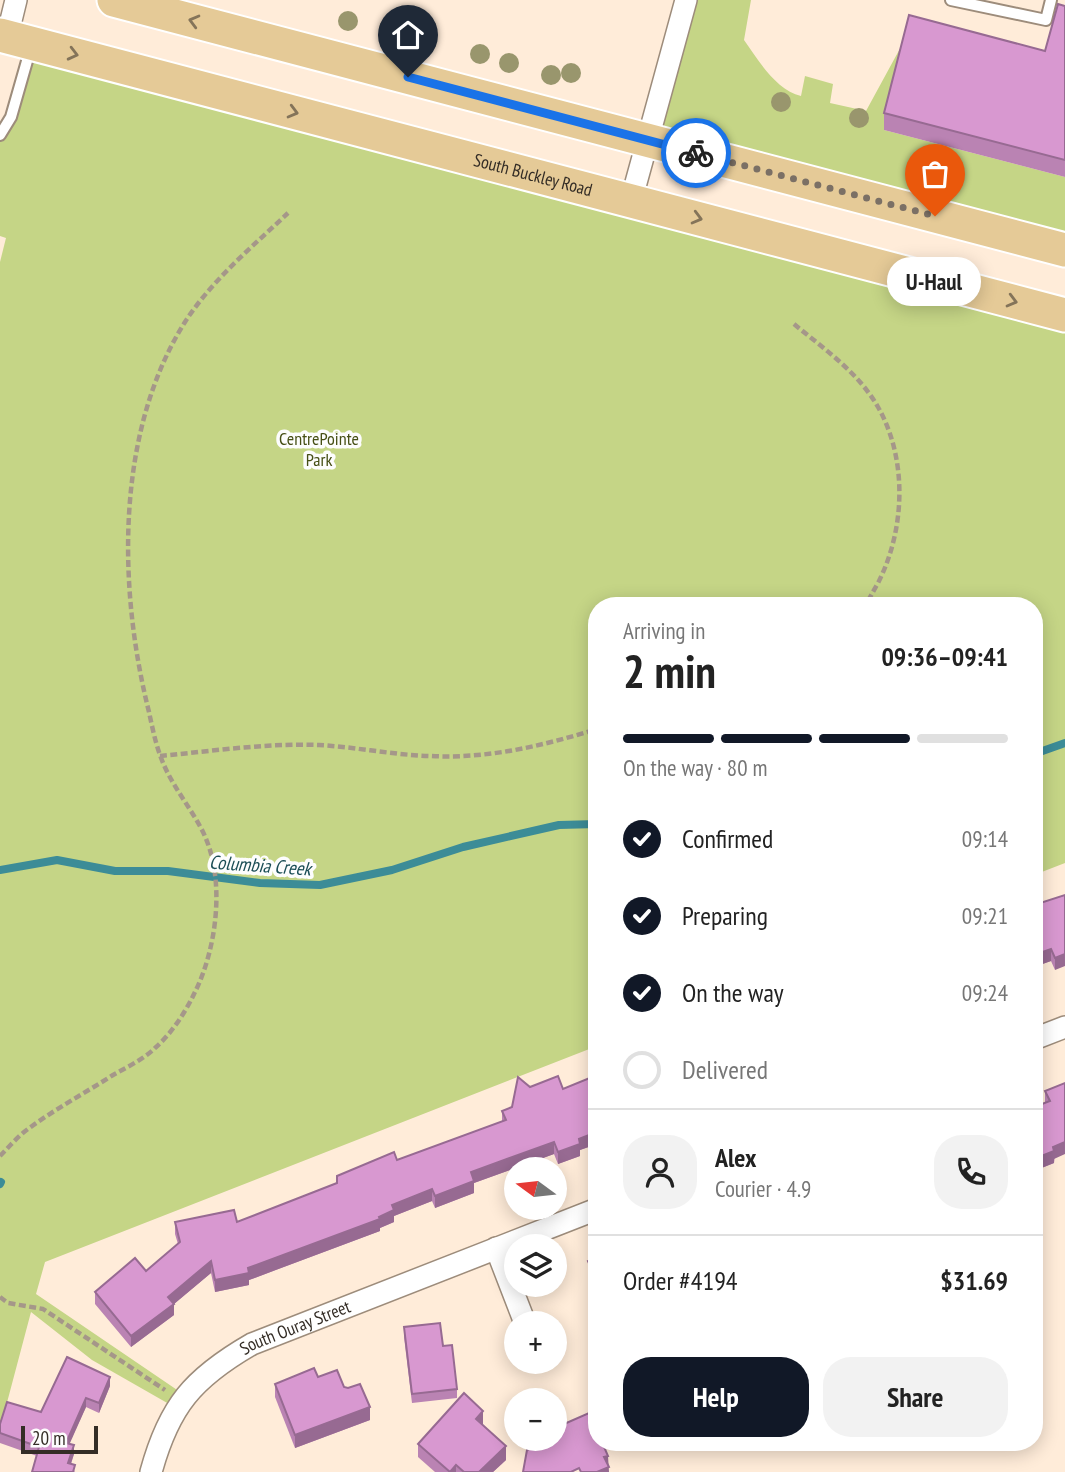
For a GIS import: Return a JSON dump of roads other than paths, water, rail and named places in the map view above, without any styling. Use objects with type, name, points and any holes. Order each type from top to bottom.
[{"type":"main road","points":[[114,0],[1065,250]]},
{"type":"main road","name":"South Buckley Road","points":[[13,39],[1065,315]]},
{"type":"street","points":[[13,39],[16,0]]},
{"type":"street","points":[[631,201],[686,0]]},
{"type":"street","points":[[1043,1036],[1065,1027]]},
{"type":"street","name":"South Ouray Street","points":[[151,1472],[160,1441],[182,1401],[220,1362],[252,1343],[588,1212]]},
{"type":"street","points":[[496,1248],[520,1311]]},
{"type":"lane","points":[[951,0],[1046,19],[1051,0]]},
{"type":"lane","points":[[0,135],[6,115],[13,39]]},
{"type":"waterway","name":"Columbia Creek","points":[[1043,751],[1065,743]]},
{"type":"waterway","name":"Columbia Creek","points":[[0,870],[57,860],[115,871],[168,871],[260,883],[320,885],[392,870],[463,847],[559,825],[588,824]]},
{"type":"place","name":"U-Haul","points":[[935,216]]},
{"type":"park label","name":"CentrePointe Park","points":[[319,450]]}]
